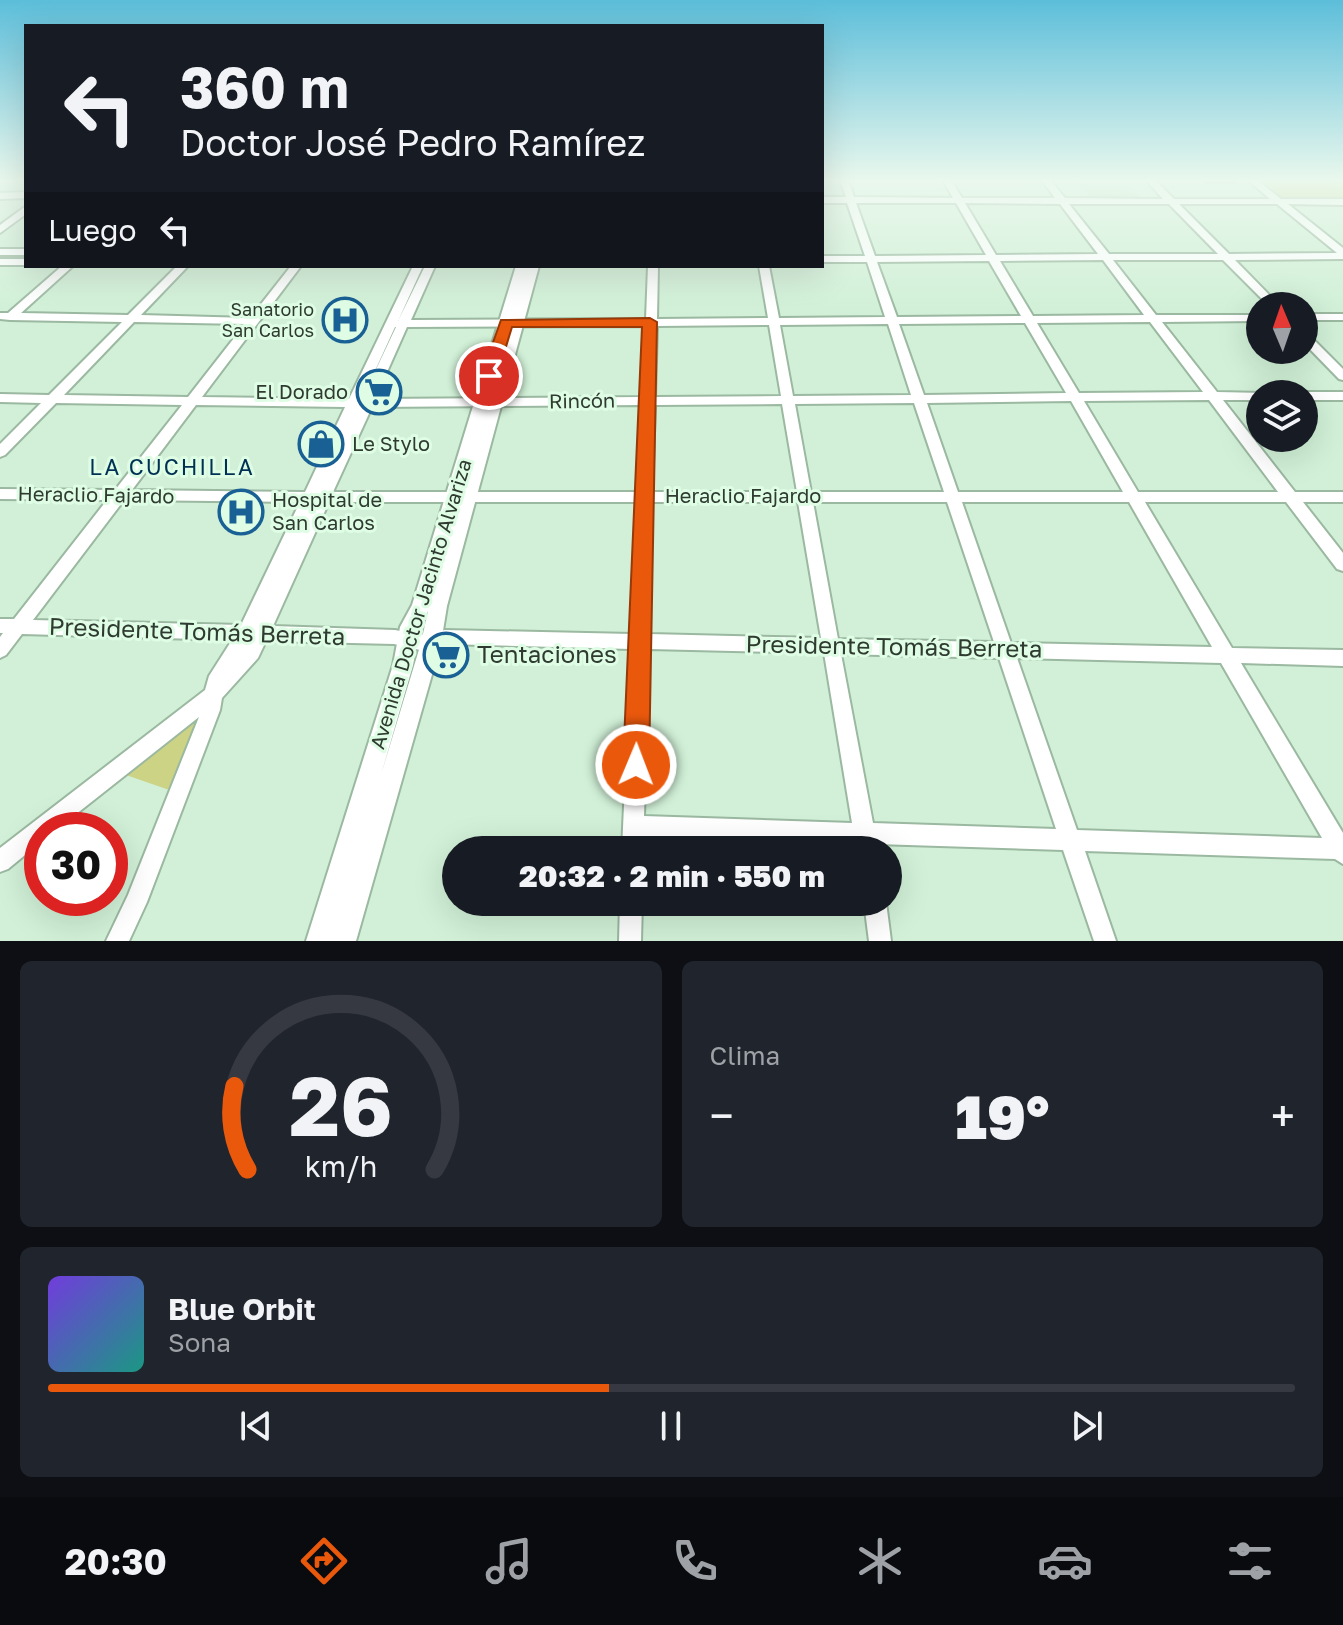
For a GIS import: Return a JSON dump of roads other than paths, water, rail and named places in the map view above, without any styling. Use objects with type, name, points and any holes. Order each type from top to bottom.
[{"type":"main road","name":"Avenida Doctor Jacinto Alvariza","points":[[512,323],[522,268]]},
{"type":"main road","name":"Avenida Doctor Jacinto Alvariza","points":[[319,941],[403,665],[404,636],[421,605],[462,495],[512,323],[532,268]]},
{"type":"main road","name":"Avenida Doctor Jacinto Alvariza","points":[[343,941],[437,636],[462,495]]},
{"type":"street","points":[[860,224],[1105,941]]},
{"type":"street","points":[[973,224],[1342,850]]},
{"type":"street","points":[[1080,224],[1343,565]]},
{"type":"street","points":[[1194,224],[1261,292]]},
{"type":"street","points":[[1307,224],[1343,254]]},
{"type":"street","points":[[0,252],[24,252]]},
{"type":"street","points":[[824,259],[1343,254]]},
{"type":"street","points":[[0,262],[24,262]]},
{"type":"street","points":[[0,324],[5,316],[65,268]]},
{"type":"street","points":[[0,452],[181,268]]},
{"type":"street","points":[[0,650],[9,626],[119,495],[295,268]]},
{"type":"street","points":[[0,861],[213,695],[252,653],[253,635],[396,324],[417,268]]},
{"type":"street","points":[[396,324],[429,268]]},
{"type":"street","points":[[634,836],[646,400],[653,268]]},
{"type":"street","points":[[764,268],[864,836]]},
{"type":"street","points":[[5,316],[255,321]]},
{"type":"street","points":[[1318,317],[1343,317]]},
{"type":"street","points":[[396,324],[1246,318]]},
{"type":"street","points":[[1318,350],[1343,376]]},
{"type":"street","name":"Rincón","points":[[0,398],[488,403],[1246,396]]},
{"type":"street","points":[[1318,396],[1343,396]]},
{"type":"street","name":"Heraclio Fajardo","points":[[0,494],[1343,497]]},
{"type":"street","name":"Presidente Tomás Berreta","points":[[9,626],[253,635],[437,636],[1343,658]]},
{"type":"street","points":[[117,941],[154,858],[211,710],[213,695]]},
{"type":"street","points":[[634,826],[788,836]]},
{"type":"street","points":[[902,841],[1070,840],[1342,850]]},
{"type":"street","points":[[630,941],[631,916]]},
{"type":"street","points":[[877,916],[880,941]]},
{"type":"place","name":"Sanatorio San Carlos","points":[[345,320]]},
{"type":"place","name":"El Dorado","points":[[379,392]]},
{"type":"place","name":"Le Stylo","points":[[321,444]]},
{"type":"place","name":"Hospital de San Carlos","points":[[241,512]]},
{"type":"place","name":"Tentaciones","points":[[446,655]]},
{"type":"district","name":"LA CUCHILLA","points":[[172,467]]}]
